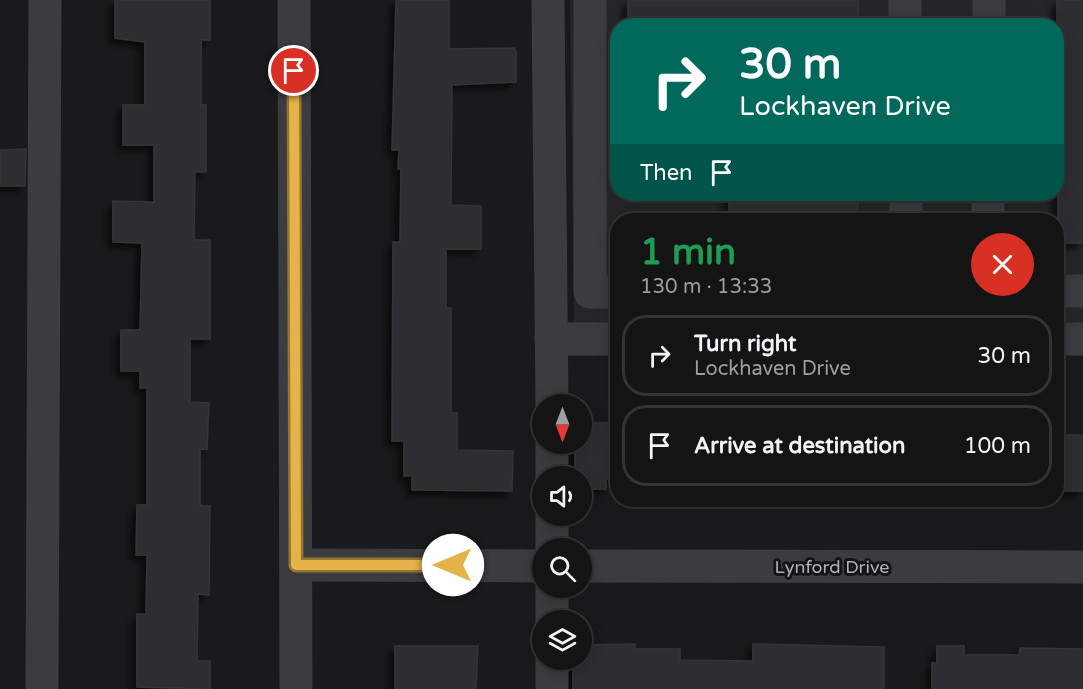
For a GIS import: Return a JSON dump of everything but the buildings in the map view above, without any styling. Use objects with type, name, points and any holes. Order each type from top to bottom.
[{"type":"street","points":[[42,689],[45,0]]},
{"type":"street","points":[[294,0],[296,689]]},
{"type":"street","points":[[548,0],[552,394]]},
{"type":"street","points":[[590,0],[590,292],[610,292]]},
{"type":"street","points":[[905,0],[906,18]]},
{"type":"street","points":[[989,0],[989,18]]},
{"type":"street","points":[[1064,291],[1083,291]]},
{"type":"street","points":[[551,339],[610,339]]},
{"type":"street","points":[[1064,339],[1083,339]]},
{"type":"street","points":[[296,565],[532,566]]},
{"type":"street","name":"Lynford Drive","points":[[592,566],[1083,567]]},
{"type":"street","points":[[552,670],[552,689]]},
{"type":"shaded area","points":[[570,0],[1083,0],[1083,326],[1064,326],[1064,213],[610,213],[610,325],[574,325]]},
{"type":"route","points":[[294,71],[296,565],[453,565]]}]
